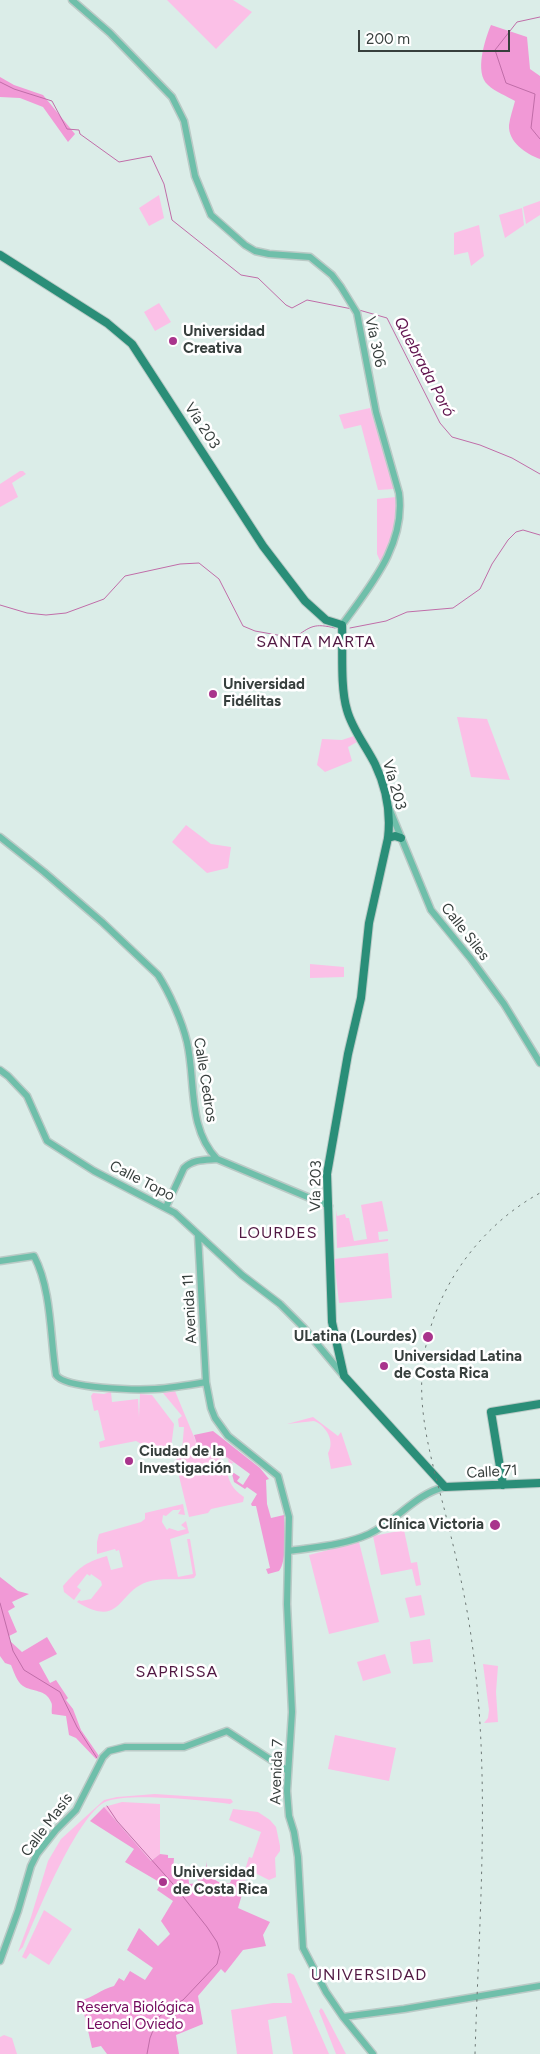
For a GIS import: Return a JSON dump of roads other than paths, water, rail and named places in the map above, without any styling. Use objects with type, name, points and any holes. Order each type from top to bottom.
[{"type":"main road","name":"Vía 203","points":[[0,255],[107,323],[132,344],[263,546],[305,601],[326,620],[342,626],[344,697],[347,710],[350,720],[375,764],[389,807],[388,838],[369,923],[361,998],[348,1054],[327,1174],[332,1322],[344,1376]]},
{"type":"main road","points":[[388,838],[395,836],[401,838]]},
{"type":"main road","points":[[344,1376],[445,1486]]},
{"type":"main road","points":[[503,1485],[491,1412],[540,1404]]},
{"type":"main road","name":"Calle 71","points":[[445,1486],[540,1483]]},
{"type":"street","name":"Vía 306","points":[[72,0],[110,33],[172,97],[184,122],[195,176],[211,215],[245,245],[256,251],[269,254],[310,257],[332,275],[353,304],[357,314],[376,412],[400,493],[401,506],[399,528],[383,567],[342,626]]},
{"type":"street","name":"Calle Siles","points":[[389,807],[431,910],[471,959],[504,1004],[540,1063]]},
{"type":"street","name":"Calle Cedros","points":[[0,837],[99,920],[158,975],[186,1039],[199,1128],[210,1151],[217,1159]]},
{"type":"street","name":"Calle Topo","points":[[0,1070],[27,1096],[47,1141],[94,1171],[136,1194],[166,1207],[242,1275],[280,1304],[303,1327],[344,1376]]},
{"type":"street","points":[[166,1207],[181,1174],[188,1165],[200,1160],[217,1159],[329,1206]]},
{"type":"street","name":"Avenida 11","points":[[198,1235],[206,1382],[211,1408],[221,1428],[239,1446],[274,1472]]},
{"type":"street","points":[[0,1261],[34,1256],[39,1266],[51,1332],[56,1375],[59,1379],[80,1384],[135,1389],[167,1388],[206,1382]]},
{"type":"street","name":"Avenida 7","points":[[274,1472],[282,1489],[289,1517],[290,1530],[287,1604],[292,1712],[288,1806],[298,1857],[303,1948],[321,1983],[344,2017],[373,2053]]},
{"type":"street","points":[[289,1551],[346,1541],[370,1533],[425,1495],[445,1486]]},
{"type":"street","points":[[290,1530],[298,1550]]},
{"type":"street","name":"Calle Masís","points":[[0,1961],[18,1911],[31,1866],[37,1854],[56,1830],[76,1810],[98,1764],[109,1751],[133,1746],[184,1747],[227,1731],[288,1771]]},
{"type":"street","points":[[344,2017],[540,1986]]},
{"type":"waterway","points":[[540,17],[517,22],[495,50],[506,83],[535,94],[531,128],[540,139]]},
{"type":"waterway","name":"Quebrada Poró","points":[[0,82],[14,89],[52,101],[67,129],[79,130],[80,134],[119,162],[151,156],[164,184],[172,220],[241,275],[258,278],[286,305],[292,308],[307,300],[352,309]]},
{"type":"waterway","name":"Quebrada Poró","points":[[359,310],[387,318],[440,423],[452,437],[480,445],[512,458],[540,474]]},
{"type":"waterway","points":[[350,628],[386,621],[407,612],[453,608],[480,589],[492,564],[508,540],[516,532],[523,530],[540,535]]},
{"type":"waterway","points":[[0,605],[27,613],[46,615],[66,613],[104,599],[125,576],[180,564],[199,563],[219,579],[243,626],[255,631],[294,638],[317,626],[335,628]]},
{"type":"waterway","points":[[0,1603],[13,1651],[24,1670],[60,1692],[77,1727],[97,1758]]},
{"type":"waterway","points":[[107,1806],[117,1821],[173,1884],[207,1927],[217,1942],[220,1952],[217,1964],[183,2000],[170,2007],[158,2018],[150,2038],[147,2054]]},
{"type":"railway","points":[[475,2054],[482,1848],[481,1745],[478,1694],[470,1626],[427,1437],[422,1400],[423,1364],[436,1312],[447,1288],[461,1265],[478,1243],[497,1224],[518,1207],[540,1193]]},
{"type":"place","name":"Universidad Creativa","points":[[173,341]]},
{"type":"place","name":"Universidad Fidélitas","points":[[213,694]]},
{"type":"place","name":"ULatina (Lourdes)","points":[[428,1337]]},
{"type":"place","name":"Universidad Latina de Costa Rica","points":[[384,1366]]},
{"type":"place","name":"Ciudad de la Investigación","points":[[129,1461]]},
{"type":"place","name":"Clínica Victoria","points":[[495,1525]]},
{"type":"place","name":"Universidad de Costa Rica","points":[[163,1882]]},
{"type":"district","name":"SANTA MARTA","points":[[316,642]]},
{"type":"district","name":"LOURDES","points":[[278,1233]]},
{"type":"district","name":"SAPRISSA","points":[[177,1672]]},
{"type":"district","name":"UNIVERSIDAD","points":[[369,1975]]},
{"type":"park label","name":"Reserva Biológica Leonel Oviedo","points":[[135,2016]]}]
